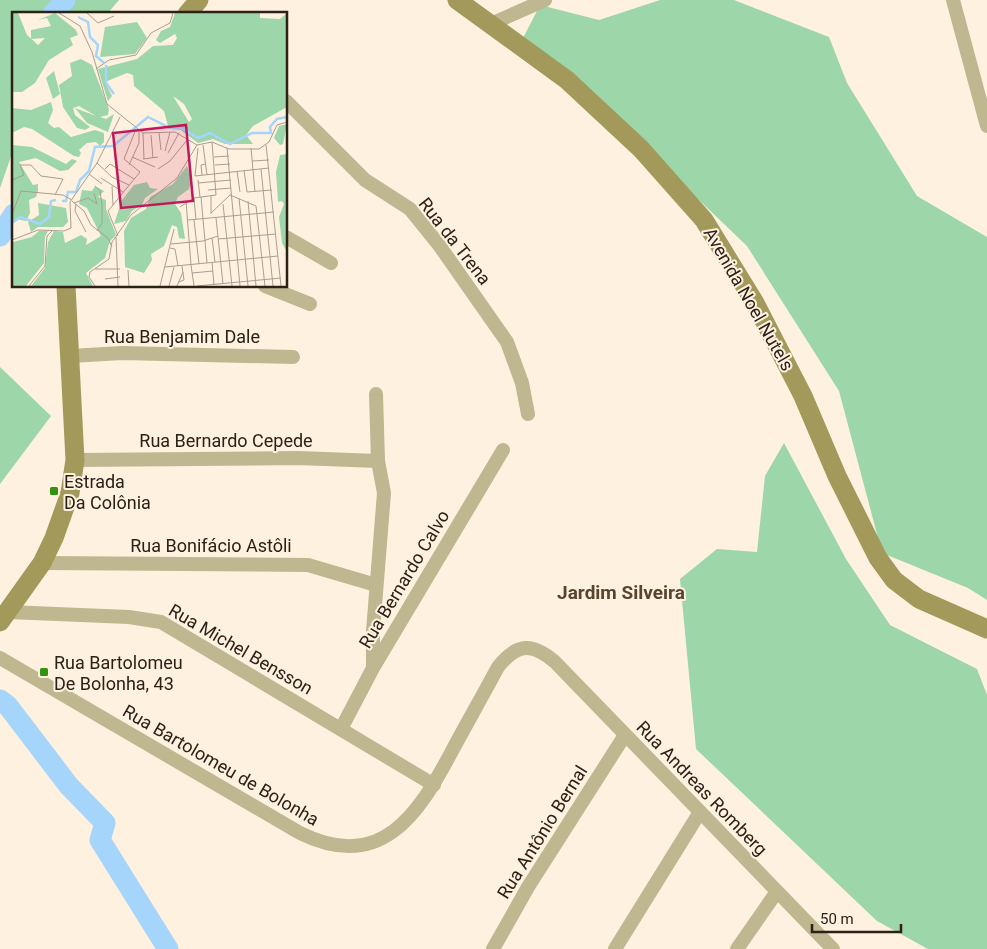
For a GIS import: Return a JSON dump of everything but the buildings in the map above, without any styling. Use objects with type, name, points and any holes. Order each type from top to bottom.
[{"type":"street","name":"Avenida Noel Nutels","points":[[457,0],[555,69],[612,120],[671,180],[704,220],[759,311],[804,396],[853,510],[878,558],[894,580],[919,600],[987,630]]},
{"type":"street","points":[[491,24],[545,0]]},
{"type":"street","points":[[953,0],[983,98],[987,126]]},
{"type":"street","name":"Rua da Trena","points":[[288,103],[355,171],[410,209],[439,245],[507,342],[522,383],[528,414]]},
{"type":"street","points":[[288,238],[331,263]]},
{"type":"street","points":[[4,617],[42,563],[54,538],[70,493],[75,460],[66,288]]},
{"type":"street","points":[[270,288],[310,304]]},
{"type":"street","name":"Rua Benjamim Dale","points":[[70,356],[122,352],[293,357]]},
{"type":"street","points":[[373,668],[376,585],[384,494],[378,461],[376,394]]},
{"type":"street","name":"Rua Bernardo Calvo","points":[[341,729],[373,668],[503,450]]},
{"type":"street","name":"Rua Bernardo Cepede","points":[[75,460],[288,458],[378,461]]},
{"type":"street","name":"Rua Bonifácio Astôli","points":[[42,563],[308,565],[376,585]]},
{"type":"street","name":"Rua Michel Bensson","points":[[4,617],[129,617],[161,622],[434,785]]},
{"type":"street","name":"Rua Bartolomeu de Bolonha","points":[[0,658],[318,842],[354,847],[371,844],[390,836],[409,819],[434,785],[498,667],[509,653],[524,647],[545,654]]},
{"type":"street","name":"Rua Andreas Romberg","points":[[545,654],[700,812],[776,893],[833,949]]},
{"type":"street","name":"Rua Antônio Bernal","points":[[492,949],[528,887],[625,735]]},
{"type":"street","points":[[615,949],[700,812]]},
{"type":"street","points":[[738,949],[776,893]]},
{"type":"green space","points":[[0,0],[119,0],[109,12],[12,12],[12,154],[0,188]]},
{"type":"green space","points":[[660,0],[734,0],[829,37],[847,83],[917,196],[987,237],[987,600],[968,588],[882,553],[839,391],[747,246],[677,179],[522,40],[540,5],[599,20]]},
{"type":"green space","points":[[0,367],[51,416],[0,484]]},
{"type":"green space","points":[[784,443],[846,559],[890,625],[977,669],[987,695],[987,949],[928,949],[877,921],[696,749],[680,579],[717,549],[757,552],[765,476]]},
{"type":"waterway","points":[[55,12],[65,0]]},
{"type":"waterway","points":[[0,236],[12,217]]},
{"type":"waterway","points":[[0,700],[8,706],[69,786],[105,823],[100,840],[168,949]]},
{"type":"place","name":"Estrada Da Colônia","points":[[54,491]]},
{"type":"place","name":"Rua Bartolomeu De Bolonha, 43","points":[[44,672]]},
{"type":"district","name":"Jardim Silveira","points":[[621,592]]}]
